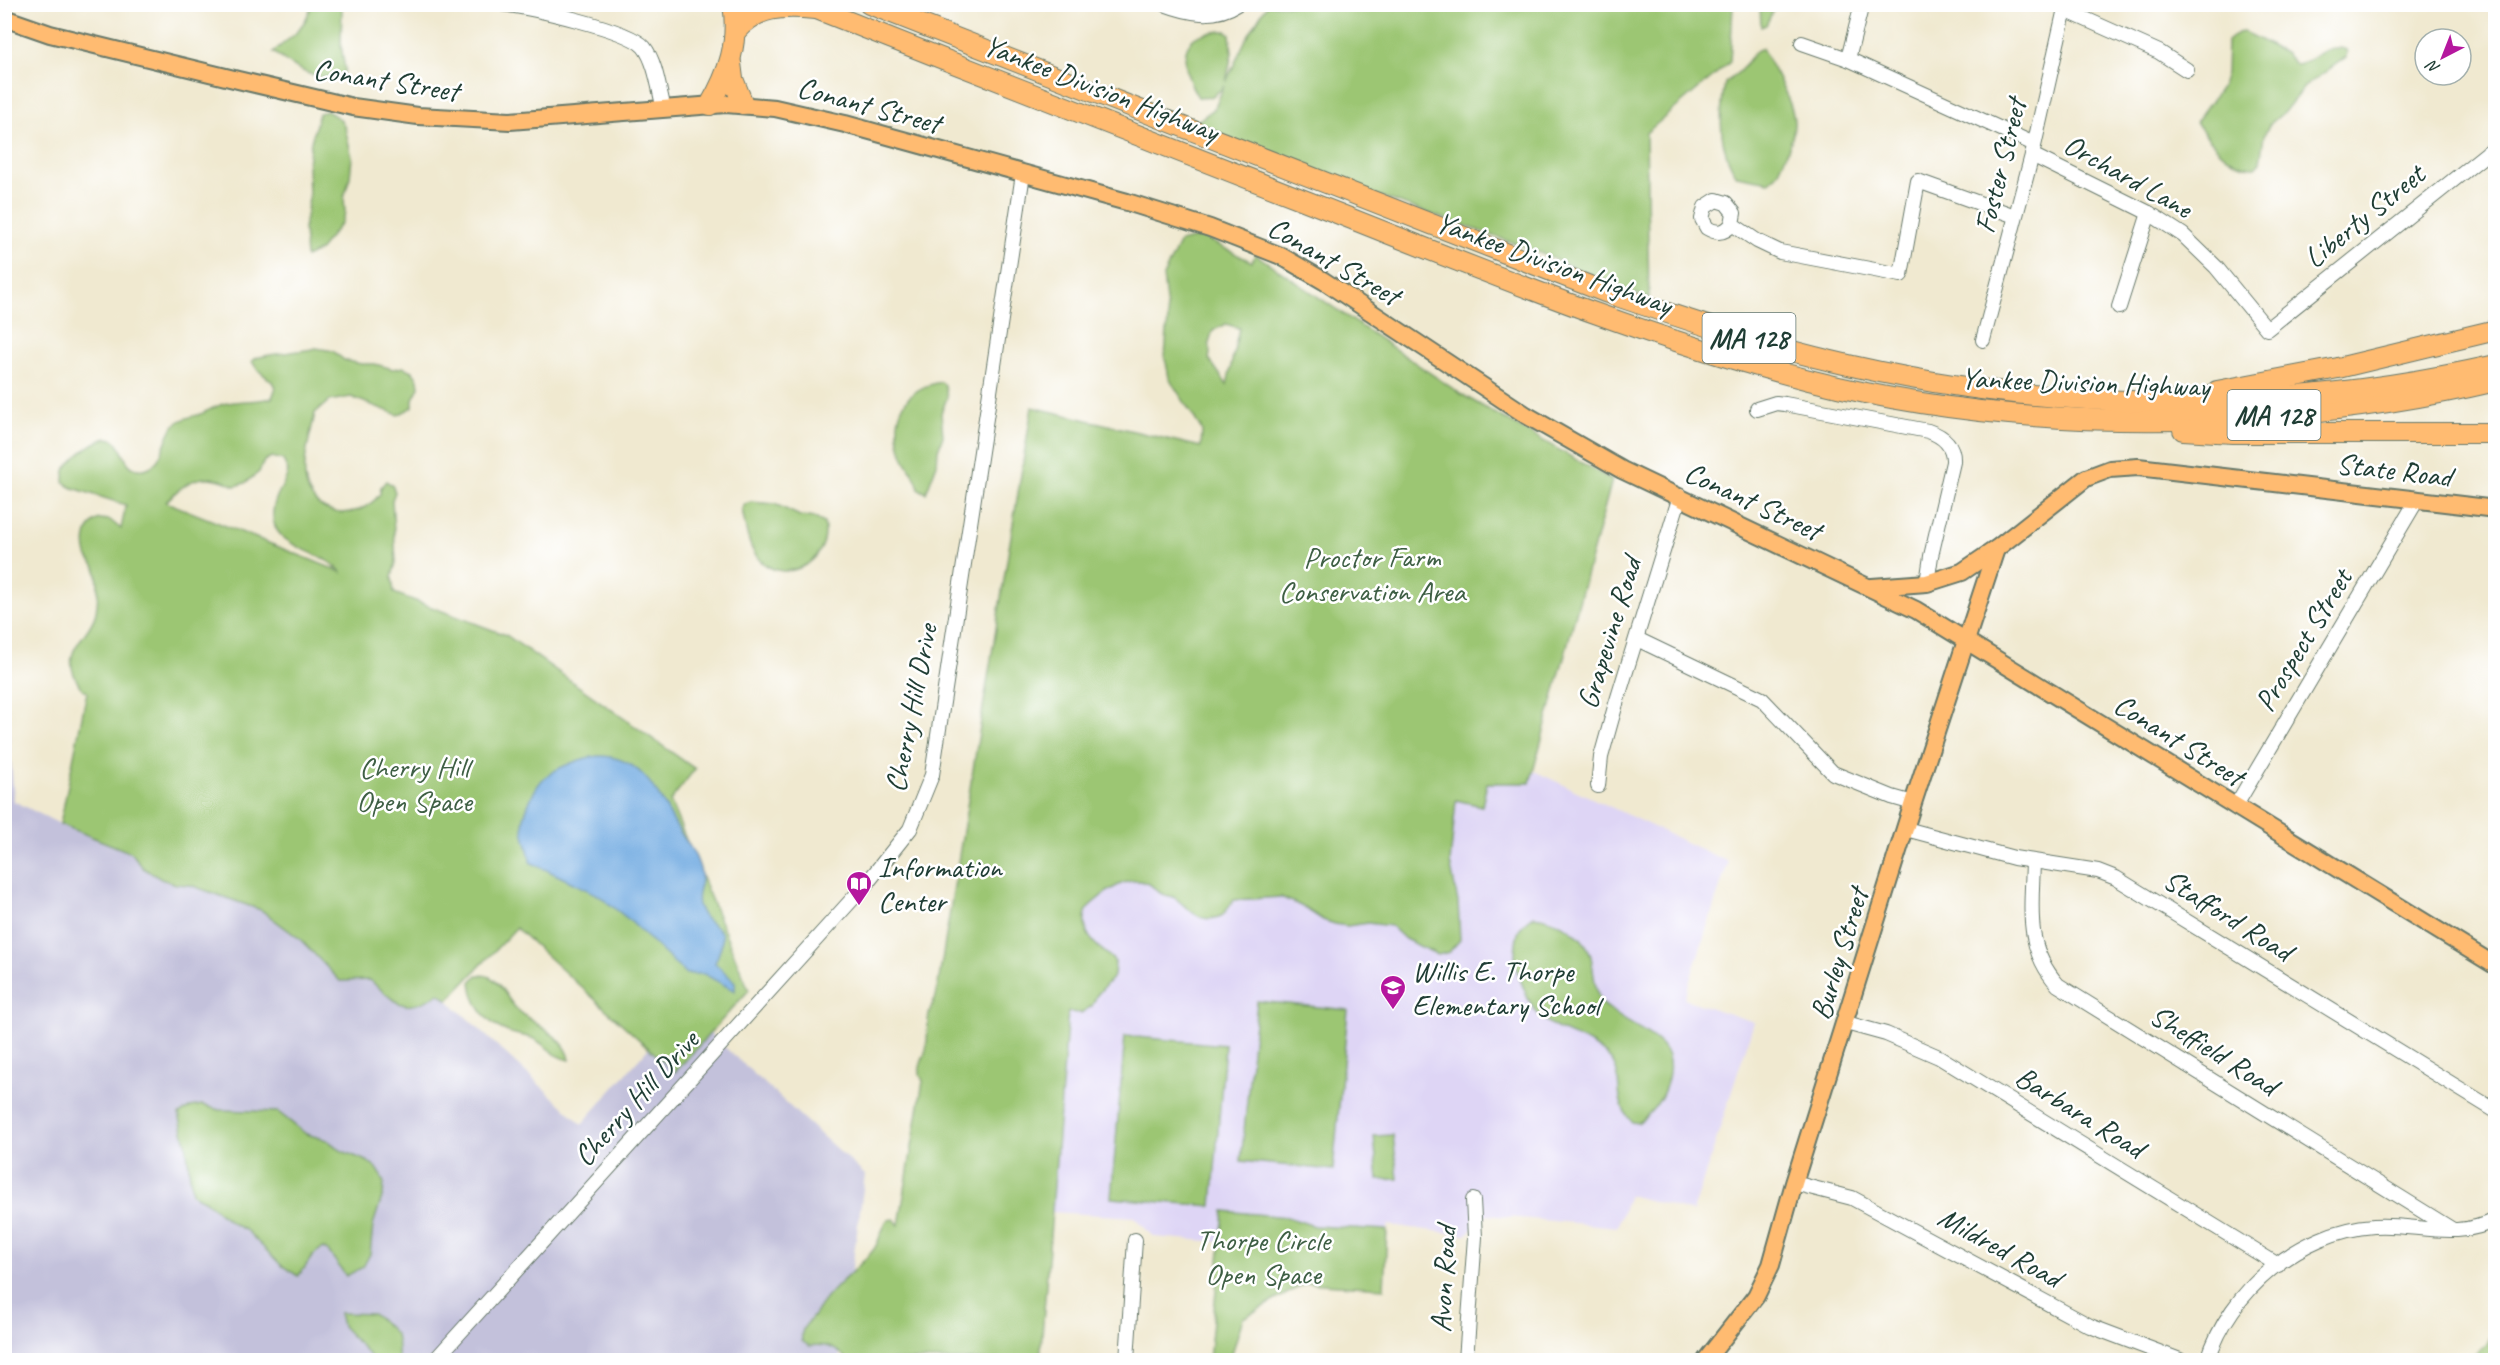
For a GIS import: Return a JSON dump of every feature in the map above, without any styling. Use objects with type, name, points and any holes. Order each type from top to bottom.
[{"type":"highway","points":[[733,4],[735,32],[731,63],[743,104]]},
{"type":"highway","name":"Yankee Division Highway","points":[[869,4],[906,11],[1616,296],[1830,361],[1947,383],[2030,395],[2160,403],[2253,400],[2362,390],[2496,365]]},
{"type":"highway","name":"Yankee Division Highway","points":[[735,32],[749,19],[769,9],[789,6],[809,7],[1505,279],[1656,334],[1754,365],[1850,390],[1971,410],[2049,417],[2161,419],[2282,415],[2350,408],[2496,381]]},
{"type":"highway","points":[[710,105],[731,63]]},
{"type":"highway","points":[[2030,395],[2171,395],[2211,392],[2338,369],[2496,330]]},
{"type":"highway","points":[[2049,417],[2100,426],[2233,433],[2496,434]]},
{"type":"main road","name":"Conant Street","points":[[4,18],[50,34],[343,104],[397,114],[510,121],[743,104],[810,116],[1181,218],[1246,241],[1281,256],[1333,287],[1565,439],[1622,470],[1916,610],[2496,966]]},
{"type":"main road","name":"State Road","points":[[1996,549],[2075,484],[2098,472],[2138,467],[2496,509]]},
{"type":"main road","points":[[1871,587],[1928,583],[1962,572],[1996,549]]},
{"type":"main road","name":"Burley Street","points":[[1706,1360],[1757,1294],[1771,1265],[1794,1183],[1846,1023],[1913,803],[1996,549]]},
{"type":"street","points":[[501,4],[572,20],[635,39],[644,47],[650,59],[664,109]]},
{"type":"street","points":[[1164,4],[1193,13],[1212,13],[1237,4]]},
{"type":"street","points":[[1848,59],[1862,4]]},
{"type":"street","points":[[2066,7],[2159,52],[2187,70]]},
{"type":"street","name":"Foster Street","points":[[1983,340],[1995,302],[2066,7]]},
{"type":"street","name":"Orchard Lane","points":[[1802,43],[1848,59],[2033,149],[2168,224],[2200,250],[2266,329]]},
{"type":"street","name":"Liberty Street","points":[[2266,329],[2496,146]]},
{"type":"street","name":"Cherry Hill Drive","points":[[435,1360],[867,883],[910,829],[924,801],[932,775],[1023,174]]},
{"type":"street","points":[[1732,224],[1757,241],[1780,252],[1901,275],[1918,181],[2015,216]]},
{"type":"street","points":[[2119,307],[2149,213]]},
{"type":"street","name":"Yankee Division Highway","points":[[1757,409],[1785,404],[1928,431],[1944,438],[1953,455],[1953,462],[1931,556],[1928,583]]},
{"type":"street","name":"Grapevine Road","points":[[1598,786],[1601,757],[1680,496]]},
{"type":"street","name":"Prospect Street","points":[[2235,807],[2417,500]]},
{"type":"street","points":[[1636,639],[1762,699],[1827,768],[1839,776],[1913,803]]},
{"type":"street","name":"Stafford Road","points":[[1906,829],[2033,861],[2098,871],[2116,878],[2496,1111]]},
{"type":"street","name":"Sheffield Road","points":[[2033,861],[2031,934],[2039,959],[2058,985],[2453,1230]]},
{"type":"street","name":"Barbara Road","points":[[1846,1023],[1886,1034],[1939,1057],[2278,1265]]},
{"type":"street","name":"Mildred Road","points":[[1794,1183],[1852,1198],[2090,1326],[2180,1360]]},
{"type":"street","name":"Avon Road","points":[[1466,1360],[1475,1237],[1473,1200]]},
{"type":"street","points":[[2208,1360],[2225,1320],[2244,1296],[2293,1253],[2336,1234],[2373,1226],[2453,1230],[2485,1225],[2496,1219]]},
{"type":"street","points":[[1127,1360],[1135,1240]]},
{"type":"shaded area","points":[[4,662],[14,801],[60,824],[389,958],[440,993],[582,1124],[683,1009],[865,1175],[839,1360],[5,1360]]},
{"type":"shaded area","name":"Willis E. Thorpe Elementary School","points":[[1534,771],[1728,862],[1684,999],[1754,1022],[1693,1212],[1629,1195],[1617,1227],[1487,1215],[1466,1235],[1388,1225],[1387,1230],[1309,1226],[1224,1211],[1221,1242],[1154,1237],[1134,1217],[1051,1212],[1077,905],[1167,836],[1348,774],[1482,805],[1487,783],[1530,783]]},
{"type":"green space","points":[[312,5],[342,5],[341,45],[345,70],[341,78],[310,74],[273,52],[295,34],[305,21]]},
{"type":"green space","points":[[1267,5],[1733,5],[1730,62],[1646,133],[1649,299],[1528,248],[1371,193],[1192,125],[1214,109],[1224,86],[1213,96],[1198,97],[1190,83],[1186,67],[1186,49],[1194,38],[1201,35],[1226,31],[1230,34],[1232,53],[1226,82],[1246,39]]},
{"type":"green space","points":[[1760,5],[1776,5],[1766,25],[1761,27]]},
{"type":"green space","points":[[2243,32],[2283,52],[2298,65],[2334,48],[2347,50],[2346,57],[2304,87],[2284,112],[2269,125],[2264,136],[2260,162],[2255,167],[2237,163],[2221,152],[2196,122],[2222,86],[2226,73],[2227,41],[2237,33]]},
{"type":"green space","points":[[1762,48],[1787,96],[1794,124],[1792,140],[1783,163],[1769,182],[1737,176],[1726,154],[1721,119],[1725,83],[1740,71],[1756,51]]},
{"type":"green space","points":[[327,111],[340,119],[345,128],[352,157],[350,177],[344,197],[345,213],[341,223],[319,251],[306,257],[304,229],[309,198],[308,163],[311,142],[319,113]]},
{"type":"green space","name":"Proctor Farm Conservation Area","points":[[1204,238],[1252,262],[1255,254],[1461,394],[1612,480],[1530,783],[1487,783],[1482,806],[1456,800],[1450,863],[1458,902],[1460,940],[1449,952],[1438,955],[1405,939],[1391,926],[1368,923],[1347,926],[1335,924],[1281,897],[1234,900],[1223,915],[1208,919],[1191,912],[1175,898],[1162,894],[1149,884],[1132,881],[1118,885],[1093,903],[1086,913],[1086,928],[1093,941],[1115,962],[1114,976],[1097,995],[1092,1006],[1081,1013],[1068,1012],[1040,1360],[847,1360],[830,1347],[809,1346],[802,1341],[802,1332],[821,1304],[874,1249],[888,1220],[894,1219],[899,1225],[923,1081],[920,1067],[927,1044],[929,1015],[936,997],[1032,407],[1201,447],[1202,430],[1169,378],[1165,357],[1168,318],[1163,276],[1180,242]],"holes":[[[1226,324],[1239,328],[1227,385],[1209,359],[1210,338],[1214,330]]]},
{"type":"green space","name":"Cherry Hill Open Space","points":[[316,348],[333,351],[344,360],[361,364],[375,364],[393,369],[403,367],[412,371],[418,379],[419,387],[413,399],[413,407],[398,415],[351,397],[329,401],[315,413],[305,461],[308,491],[324,508],[335,512],[347,513],[359,510],[370,504],[380,494],[381,487],[386,481],[392,485],[395,492],[392,500],[396,562],[392,577],[394,593],[506,635],[695,769],[670,801],[749,990],[675,1072],[516,928],[448,1000],[439,993],[418,1004],[402,1004],[370,980],[340,981],[300,939],[261,910],[190,885],[176,884],[161,879],[143,868],[132,853],[60,824],[87,692],[80,687],[76,679],[72,659],[74,650],[93,621],[97,602],[97,575],[87,555],[85,544],[88,529],[99,519],[110,520],[121,529],[126,505],[70,487],[64,482],[66,468],[88,447],[109,438],[118,444],[128,464],[132,467],[144,469],[151,466],[160,456],[172,428],[182,420],[223,404],[272,398],[276,387],[254,366],[252,361],[256,358]],"holes":[[[271,457],[283,460],[288,471],[274,506],[273,520],[278,531],[286,539],[332,564],[341,572],[166,502],[181,488],[197,479],[215,479],[235,486],[245,483],[259,472],[264,461]]]},
{"type":"green space","points":[[941,382],[945,385],[947,398],[941,413],[943,436],[938,450],[937,464],[926,493],[919,489],[903,456],[899,442],[899,418],[902,408],[916,391]]},
{"type":"green space","points":[[751,502],[775,504],[800,516],[815,518],[824,523],[825,537],[820,550],[812,560],[790,571],[777,570],[765,565],[755,554],[747,532],[742,509],[745,504]]},
{"type":"green space","points":[[1534,916],[1560,924],[1583,941],[1591,957],[1601,1002],[1653,1037],[1667,1053],[1668,1078],[1664,1092],[1653,1109],[1638,1123],[1632,1122],[1625,1113],[1617,1073],[1610,1059],[1587,1042],[1551,1025],[1532,1005],[1515,963],[1515,954],[1518,932],[1524,923]]},
{"type":"green space","points":[[477,975],[487,976],[494,980],[520,1012],[562,1043],[570,1060],[560,1057],[534,1039],[508,1032],[493,1024],[482,1012],[472,990],[471,982]]},
{"type":"green space","points":[[1257,1001],[1348,1010],[1333,1170],[1241,1161]]},
{"type":"green space","points":[[1125,1036],[1225,1045],[1212,1206],[1111,1198]]},
{"type":"green space","points":[[202,1105],[219,1110],[278,1112],[306,1134],[327,1140],[342,1151],[367,1161],[379,1171],[384,1183],[383,1194],[373,1225],[370,1254],[363,1267],[346,1276],[329,1252],[323,1248],[312,1257],[298,1276],[281,1265],[247,1231],[192,1194],[186,1143],[179,1114],[191,1107]]},
{"type":"green space","points":[[1393,1135],[1398,1179],[1378,1180],[1374,1136]]},
{"type":"green space","name":"Thorpe Circle Open Space","points":[[1224,1211],[1287,1217],[1314,1226],[1387,1230],[1384,1288],[1306,1283],[1243,1318],[1230,1360],[1209,1360]]},
{"type":"green space","points":[[339,1313],[373,1314],[394,1333],[398,1343],[398,1360],[374,1360],[342,1326]]},
{"type":"green space","points":[[2495,1327],[2495,1360],[2470,1360],[2487,1344]]},
{"type":"water","points":[[599,756],[627,763],[648,780],[693,852],[701,874],[698,905],[702,915],[721,933],[720,949],[715,963],[735,982],[735,991],[704,974],[686,974],[628,919],[598,895],[530,862],[523,821],[536,788],[543,779],[562,767],[585,758]]},
{"type":"place","name":"Information Center","points":[[859,907]]},
{"type":"place","name":"Willis E. Thorpe Elementary School","points":[[1393,1011]]}]
